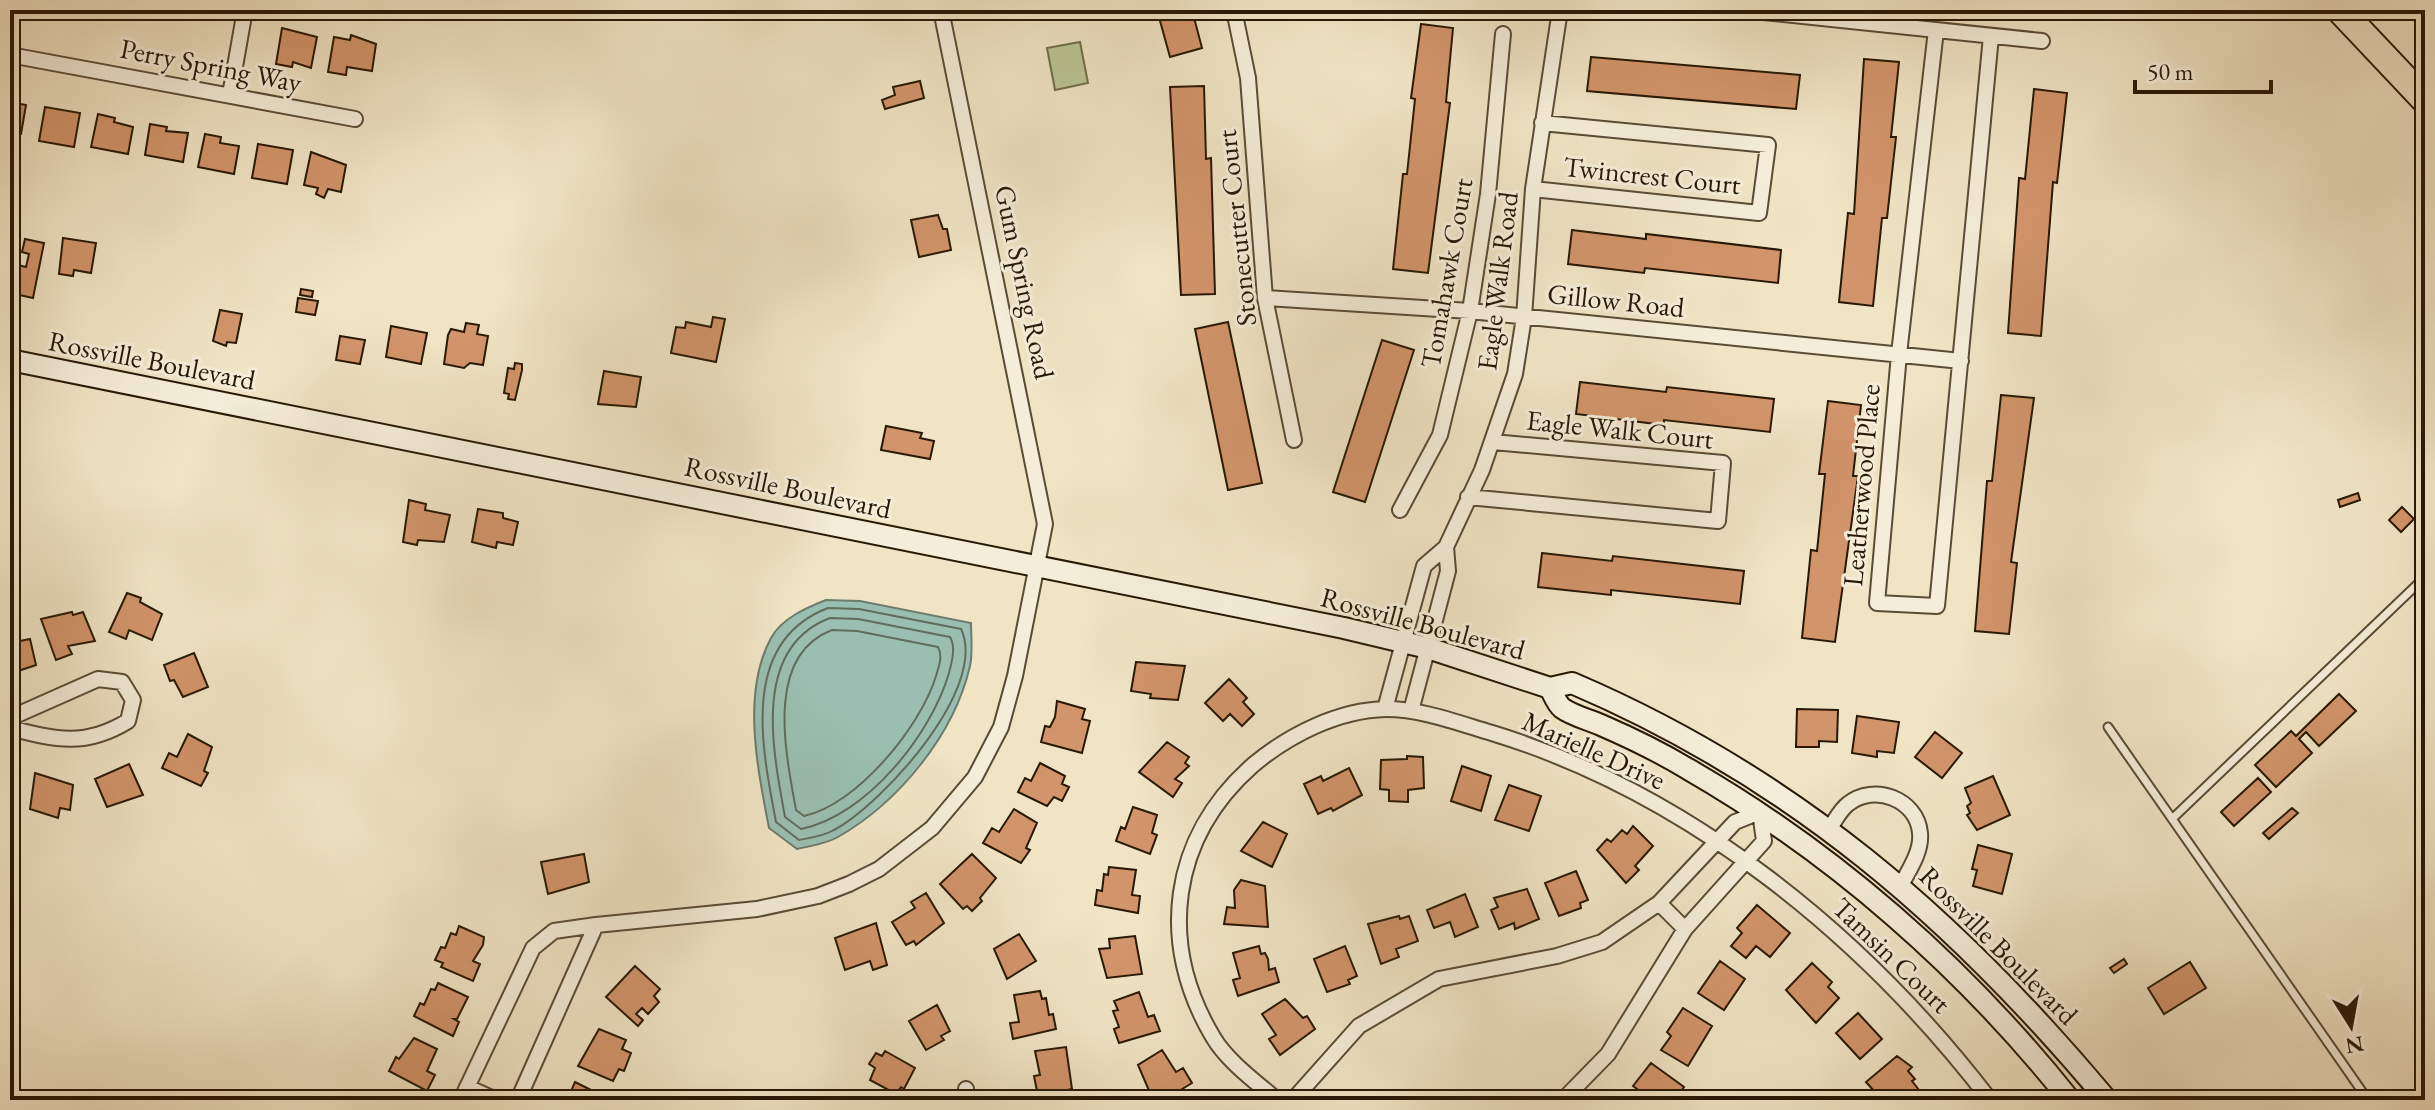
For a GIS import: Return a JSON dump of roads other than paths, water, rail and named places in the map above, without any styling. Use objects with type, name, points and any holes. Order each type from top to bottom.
[{"type":"highway","points":[[2317,10],[2384,60]]},
{"type":"highway","points":[[2340,10],[2425,100]]},
{"type":"main road","name":"Rossville Boulevard","points":[[10,360],[1402,642],[1550,688],[1572,683],[1652,719],[1758,779],[1901,885],[2011,992],[2107,1100]]},
{"type":"main road","name":"Rossville Boulevard","points":[[1550,688],[1561,707],[1640,743],[1760,812],[1843,873],[1921,940],[2025,1047],[2070,1100]]},
{"type":"street","points":[[230,95],[245,10]]},
{"type":"street","name":"Gum Spring Road","points":[[464,1094],[533,948],[554,931],[757,909],[802,900],[849,884],[906,850],[956,803],[1001,727],[1045,524],[941,10]]},
{"type":"street","name":"Stonecutter Court","points":[[1234,10],[1248,78],[1265,298],[1294,440]]},
{"type":"street","name":"Eagle Walk Road","points":[[1402,642],[1424,566],[1446,547],[1493,442],[1515,374],[1524,317],[1533,189],[1560,10]]},
{"type":"street","points":[[1744,10],[2042,41]]},
{"type":"street","name":"Leatherwood Place","points":[[1936,30],[1899,354],[1877,603],[1937,606],[1991,36]]},
{"type":"street","name":"Tomahawk Court","points":[[1400,510],[1440,435],[1470,311],[1488,194],[1503,34]]},
{"type":"street","name":"Perry Spring Way","points":[[10,55],[355,119]]},
{"type":"street","name":"Twincrest Court","points":[[1533,189],[1759,213],[1768,145],[1542,123]]},
{"type":"street","name":"Gillow Road","points":[[1265,298],[1470,311],[1961,361]]},
{"type":"street","name":"Eagle Walk Court","points":[[1468,497],[1718,521],[1723,463],[1493,442]]},
{"type":"street","name":"Eagle Walk Road","points":[[1428,648],[1448,571],[1446,547]]},
{"type":"street","points":[[1385,709],[1402,642]]},
{"type":"street","points":[[1411,711],[1428,648]]},
{"type":"street","points":[[10,718],[98,679],[122,682],[133,700],[128,721],[102,736],[82,741],[10,728]]},
{"type":"street","name":"Marielle Drive","points":[[1277,1100],[1214,1039],[1193,993],[1183,961],[1178,921],[1180,884],[1201,830],[1233,783],[1277,745],[1339,718],[1385,709],[1411,711],[1531,745],[1633,791],[1718,842],[1744,863]]},
{"type":"street","points":[[1829,829],[1847,804],[1861,798],[1890,796],[1903,802],[1911,811],[1921,834],[1914,859],[1901,885]]},
{"type":"street","points":[[1293,1100],[1359,1026],[1439,979],[1557,956],[1602,942],[1659,903],[1735,822],[1760,812],[1764,841],[1685,929],[1608,1054],[1563,1100]]},
{"type":"street","name":"Tamsin Court","points":[[1744,863],[1814,915],[1863,958],[1925,1021],[1990,1100]]},
{"type":"street","points":[[1659,903],[1685,929]]},
{"type":"street","points":[[518,1100],[596,925]]},
{"type":"street","points":[[464,1094],[496,1100]]},
{"type":"lane","points":[[2172,819],[2425,577]]},
{"type":"lane","points":[[2108,727],[2368,1100]]},
{"type":"water","points":[[826,600],[860,601],[971,623],[971,661],[951,717],[921,764],[902,786],[861,822],[838,837],[797,849],[769,828],[757,757],[756,683],[771,638],[781,625],[795,614]]}]
